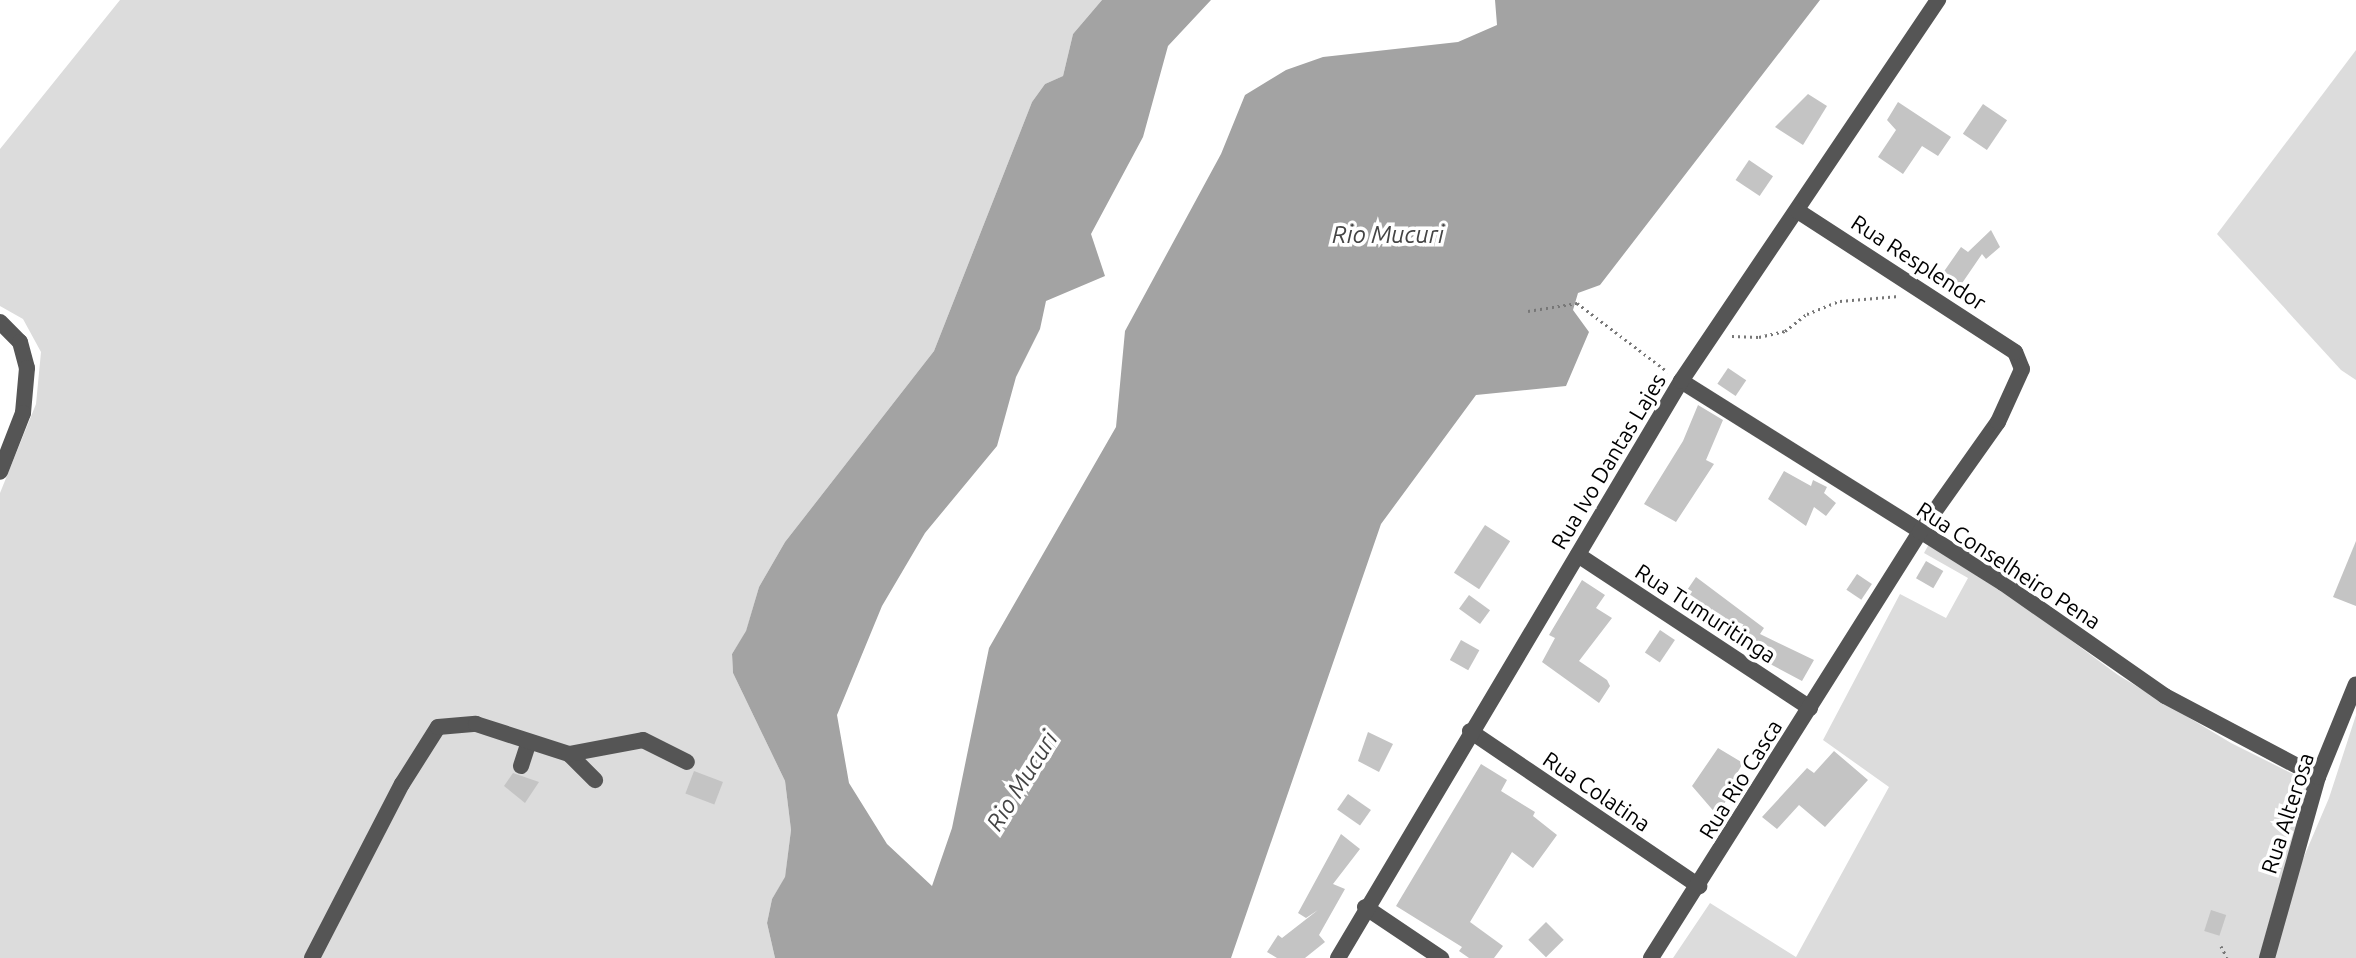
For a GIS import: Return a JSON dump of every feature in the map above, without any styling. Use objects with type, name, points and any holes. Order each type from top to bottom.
[{"type":"street","name":"Rua Ivo Dantas Lajes","points":[[1338,958],[1365,907],[1681,381],[1938,0]]},
{"type":"street","name":"Rua Resplendor","points":[[1798,211],[2015,352]]},
{"type":"street","points":[[0,322],[20,342],[27,368],[23,413],[0,472]]},
{"type":"street","name":"Rua Rio Casca","points":[[1651,958],[1920,532],[2015,390],[2022,369],[2015,352]]},
{"type":"street","name":"Rua Conselheiro Pena","points":[[1681,381],[1920,532],[2165,696],[2318,777]]},
{"type":"street","name":"Rua Tumuritinga","points":[[1578,555],[1810,708]]},
{"type":"street","name":"Rua Alterosa","points":[[2267,958],[2318,777],[2356,684]]},
{"type":"street","points":[[312,958],[402,784],[438,727],[476,724],[569,754],[643,740],[687,762]]},
{"type":"street","name":"Rua Colatina","points":[[1470,731],[1699,886]]},
{"type":"street","points":[[521,766],[529,742]]},
{"type":"street","points":[[569,754],[595,780]]},
{"type":"street","points":[[1365,907],[1441,958]]},
{"type":"path","points":[[1713,336],[1759,337],[1785,331],[1807,314],[1840,301],[1922,290]]},
{"type":"path","points":[[1528,311],[1577,303],[1681,381]]},
{"type":"path","points":[[2221,946],[2227,958]]},
{"type":"shaded area","points":[[120,0],[1102,0],[1073,34],[1063,76],[1045,84],[1032,102],[934,351],[785,542],[759,587],[746,632],[732,654],[733,673],[785,781],[791,830],[785,878],[772,899],[767,923],[775,958],[0,958],[0,493],[36,404],[41,352],[23,319],[0,306],[0,149]]},
{"type":"shaded area","points":[[2356,50],[2356,380],[2341,370],[2217,234]]},
{"type":"shaded area","points":[[1929,544],[1992,582],[2118,675],[2231,743],[2309,782],[2259,958],[1673,958],[1710,903],[1796,957],[1889,787],[1823,740],[1900,594],[1946,618],[1968,578],[1924,553]]},
{"type":"shaded area","points":[[2356,715],[2356,958],[2273,958],[2294,880],[2329,798]]},
{"type":"water","name":"Rio Mucuri","points":[[1102,0],[1211,0],[1168,46],[1143,137],[1091,234],[1105,276],[1046,301],[1040,329],[1016,377],[997,446],[925,533],[882,606],[837,715],[849,783],[887,844],[932,886],[952,828],[989,648],[1116,427],[1125,331],[1221,154],[1245,95],[1286,70],[1323,57],[1458,42],[1497,25],[1495,0],[1820,0],[1600,285],[1578,293],[1573,310],[1589,332],[1566,386],[1476,395],[1381,524],[1231,958],[775,958],[767,923],[772,899],[785,877],[791,830],[785,781],[733,673],[732,654],[746,631],[759,587],[785,542],[934,351],[1032,102],[1045,84],[1063,76],[1073,34]]},
{"type":"building","points":[[1808,94],[1827,106],[1803,145],[1775,127]]},
{"type":"building","points":[[1898,102],[1951,137],[1938,156],[1922,146],[1903,174],[1878,157],[1896,130],[1887,120]]},
{"type":"building","points":[[1983,104],[2007,120],[1987,150],[1963,134]]},
{"type":"building","points":[[1749,160],[1773,176],[1760,196],[1736,180]]},
{"type":"building","points":[[1991,230],[2000,247],[1986,259],[1982,254],[1956,292],[1938,280],[1961,247],[1968,252]]},
{"type":"building","points":[[1728,368],[1746,380],[1736,396],[1717,384]]},
{"type":"building","points":[[1698,405],[1723,420],[1706,460],[1714,464],[1676,522],[1644,504],[1683,441]]},
{"type":"building","points":[[1784,471],[1811,486],[1813,480],[1827,487],[1824,493],[1836,503],[1826,516],[1814,507],[1806,526],[1768,499]]},
{"type":"building","points":[[1485,525],[1510,541],[1479,589],[1454,573]]},
{"type":"building","points":[[2356,541],[2356,606],[2333,597]]},
{"type":"building","points":[[1926,561],[1943,571],[1933,588],[1916,578]]},
{"type":"building","points":[[1857,574],[1872,584],[1861,600],[1846,590]]},
{"type":"building","points":[[1696,577],[1764,628],[1760,634],[1814,660],[1802,681],[1733,644],[1679,602]]},
{"type":"building","points":[[1582,580],[1605,595],[1596,608],[1612,618],[1579,661],[1607,680],[1610,686],[1599,703],[1542,662],[1555,638],[1549,635]]},
{"type":"building","points":[[1469,595],[1490,610],[1480,624],[1459,609]]},
{"type":"building","points":[[1660,630],[1675,640],[1660,662],[1645,652]]},
{"type":"building","points":[[1461,640],[1479,650],[1468,670],[1450,660]]},
{"type":"building","points":[[1368,732],[1393,744],[1379,772],[1358,761]]},
{"type":"building","points":[[1718,748],[1743,763],[1732,782],[1736,785],[1717,815],[1692,786]]},
{"type":"building","points":[[1834,751],[1868,780],[1825,827],[1799,805],[1777,829],[1762,817],[1807,768],[1814,773]]},
{"type":"building","points":[[1481,764],[1507,780],[1501,791],[1535,812],[1533,816],[1557,835],[1533,868],[1512,852],[1470,922],[1503,946],[1494,958],[1469,958],[1459,951],[1462,947],[1396,906]]},
{"type":"building","points":[[694,771],[723,782],[714,805],[685,793]]},
{"type":"building","points":[[513,773],[539,782],[525,803],[504,786]]},
{"type":"building","points":[[1348,794],[1371,810],[1360,826],[1337,810]]},
{"type":"building","points":[[1341,834],[1360,849],[1333,884],[1345,889],[1319,935],[1325,942],[1305,958],[1277,958],[1267,952],[1278,935],[1282,938],[1318,910],[1306,918],[1298,913]]},
{"type":"building","points":[[2211,910],[2226,915],[2219,936],[2204,931]]},
{"type":"building","points":[[1546,922],[1564,940],[1546,957],[1528,940]]}]
